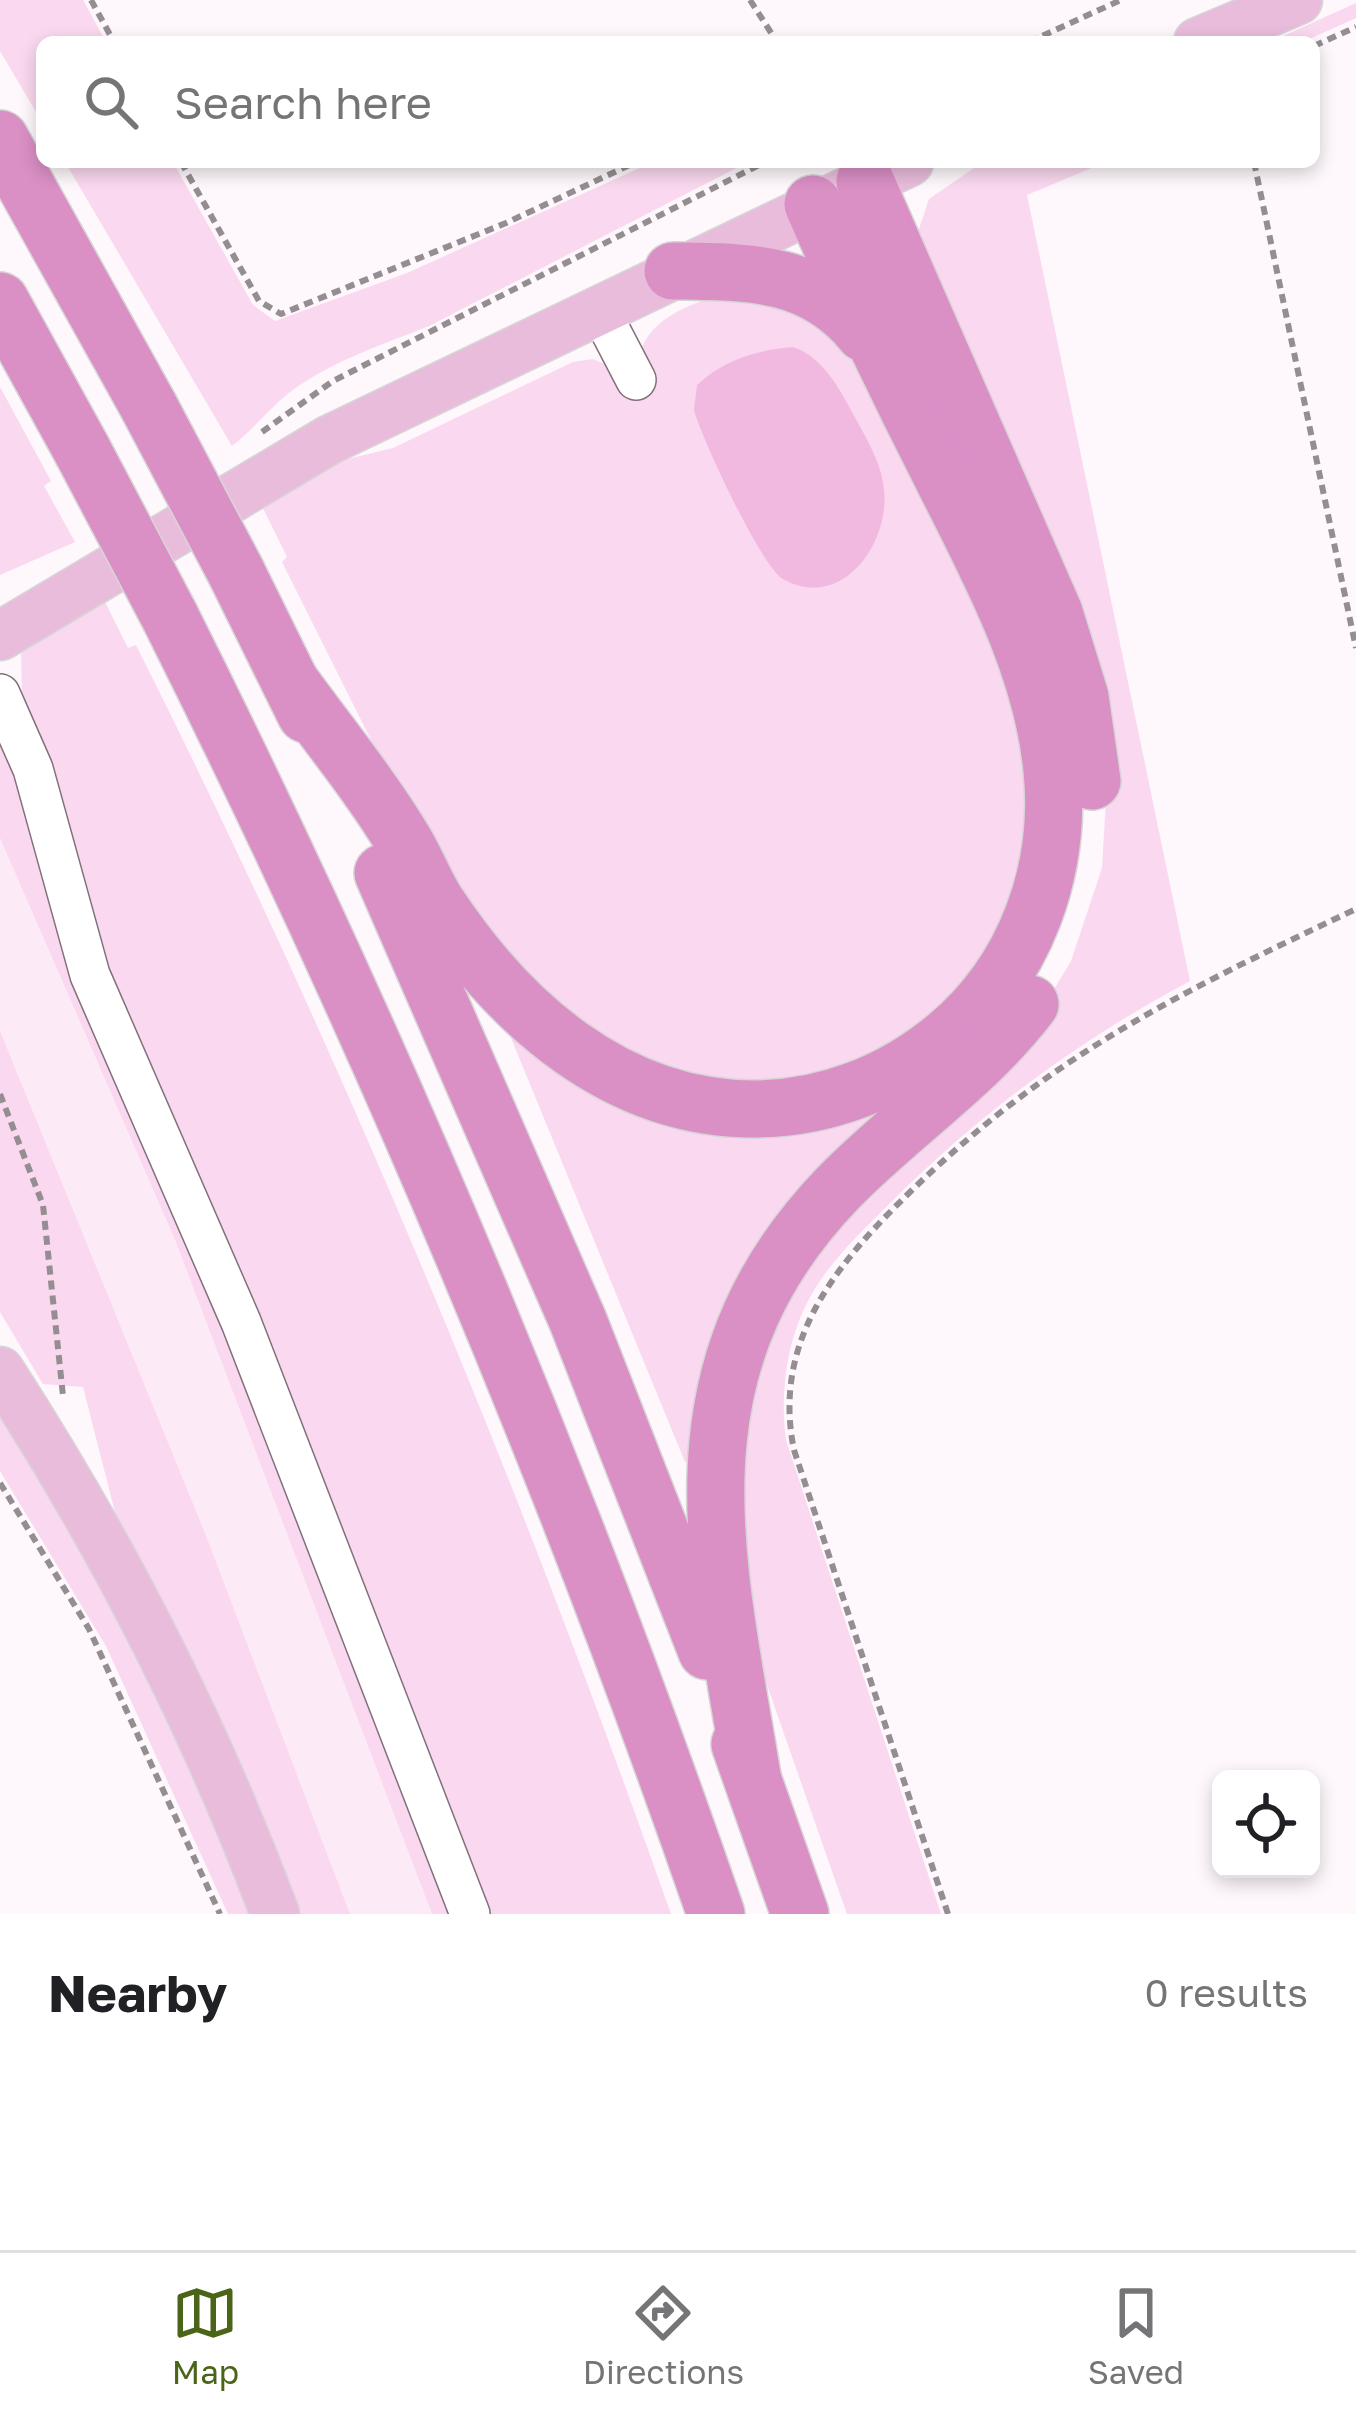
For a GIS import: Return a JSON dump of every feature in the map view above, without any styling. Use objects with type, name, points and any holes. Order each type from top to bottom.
[{"type":"highway","points":[[0,139],[236,572],[510,1157],[641,1478],[800,1914]]},
{"type":"highway","points":[[752,1776],[712,1507],[723,1407],[747,1327],[772,1275],[825,1203],[974,1067],[1029,1004],[1075,916],[1090,847],[1089,747],[1064,641],[887,172]]},
{"type":"highway","points":[[291,683],[394,825],[433,896],[472,951],[530,1014],[584,1059],[648,1091],[721,1108],[801,1105],[888,1077],[966,1020],[1018,951],[1043,888],[1054,800],[1046,729],[1025,658],[813,204]]},
{"type":"highway","points":[[674,271],[747,272],[797,281],[835,301],[878,350]]},
{"type":"highway","points":[[0,301],[170,617],[308,898],[456,1233],[571,1515],[716,1914]]},
{"type":"main road","points":[[1212,36],[1298,0]]},
{"type":"main road","points":[[0,636],[275,468],[598,307],[887,172]]},
{"type":"main road","points":[[0,1371],[154,1632],[203,1734],[275,1914]]},
{"type":"lane","points":[[598,307],[636,380]]},
{"type":"lane","points":[[0,694],[33,769],[95,986],[242,1322],[470,1914]]},
{"type":"path","points":[[91,0],[111,36]]},
{"type":"path","points":[[750,0],[774,36]]},
{"type":"path","points":[[1042,36],[1121,0]]},
{"type":"path","points":[[1320,43],[1356,27]]},
{"type":"path","points":[[185,168],[259,301],[281,314],[506,223],[623,168]]},
{"type":"path","points":[[249,445],[285,411],[333,381],[753,168]]},
{"type":"path","points":[[1255,168],[1356,648]]},
{"type":"path","points":[[948,1914],[794,1450],[791,1386],[811,1310],[829,1280],[887,1215],[968,1137],[1049,1072],[1135,1017],[1356,909]]},
{"type":"path","points":[[0,1094],[43,1205],[64,1407]]},
{"type":"path","points":[[0,1484],[98,1646],[220,1914]]},
{"type":"shaded area","points":[[0,0],[83,0],[103,36],[36,36],[36,112],[0,51]]},
{"type":"shaded area","points":[[1356,3],[1356,18],[1316,36],[1283,36]]},
{"type":"shaded area","points":[[69,168],[176,168],[253,305],[275,321],[407,273],[640,168],[736,168],[429,326],[326,369],[286,396],[232,446]]},
{"type":"shaded area","points":[[974,168],[1092,168],[1027,195],[1190,981],[1068,1055],[958,1140],[843,1252],[799,1320],[786,1371],[786,1440],[941,1914],[847,1914],[739,1605],[728,1490],[781,1289],[1044,1006],[1071,961],[1102,868],[1107,782],[918,232],[929,199]]},
{"type":"shaded area","points":[[729,293],[836,323],[962,552],[1039,783],[1006,940],[908,1048],[746,1094],[576,1036],[431,860],[282,562],[287,557],[258,498],[327,464],[393,448],[573,362],[593,359],[607,365],[640,353],[645,340],[664,320]]},
{"type":"shaded area","points":[[793,347],[813,358],[836,384],[873,451],[884,490],[884,511],[870,551],[842,580],[824,587],[804,587],[773,570],[733,500],[694,410],[697,385],[718,369],[754,354]]},
{"type":"shaded area","points":[[0,387],[51,481],[44,486],[75,542],[0,575]]},
{"type":"shaded area","points":[[102,596],[128,648],[136,645],[356,1113],[489,1430],[671,1914],[432,1914],[175,1240],[0,838],[0,709],[22,699],[21,650]]},
{"type":"shaded area","points":[[0,838],[175,1240],[432,1914],[350,1914],[205,1533],[0,1031]]},
{"type":"shaded area","points":[[0,1031],[205,1533],[350,1914],[296,1914],[118,1524],[83,1387],[43,1384],[0,1312]]},
{"type":"shaded area","points":[[509,1033],[615,1092],[909,1081],[854,1154],[699,1458],[685,1462]]},
{"type":"shaded area","points":[[0,1411],[129,1627],[253,1914],[228,1914],[106,1646],[0,1471]]}]
